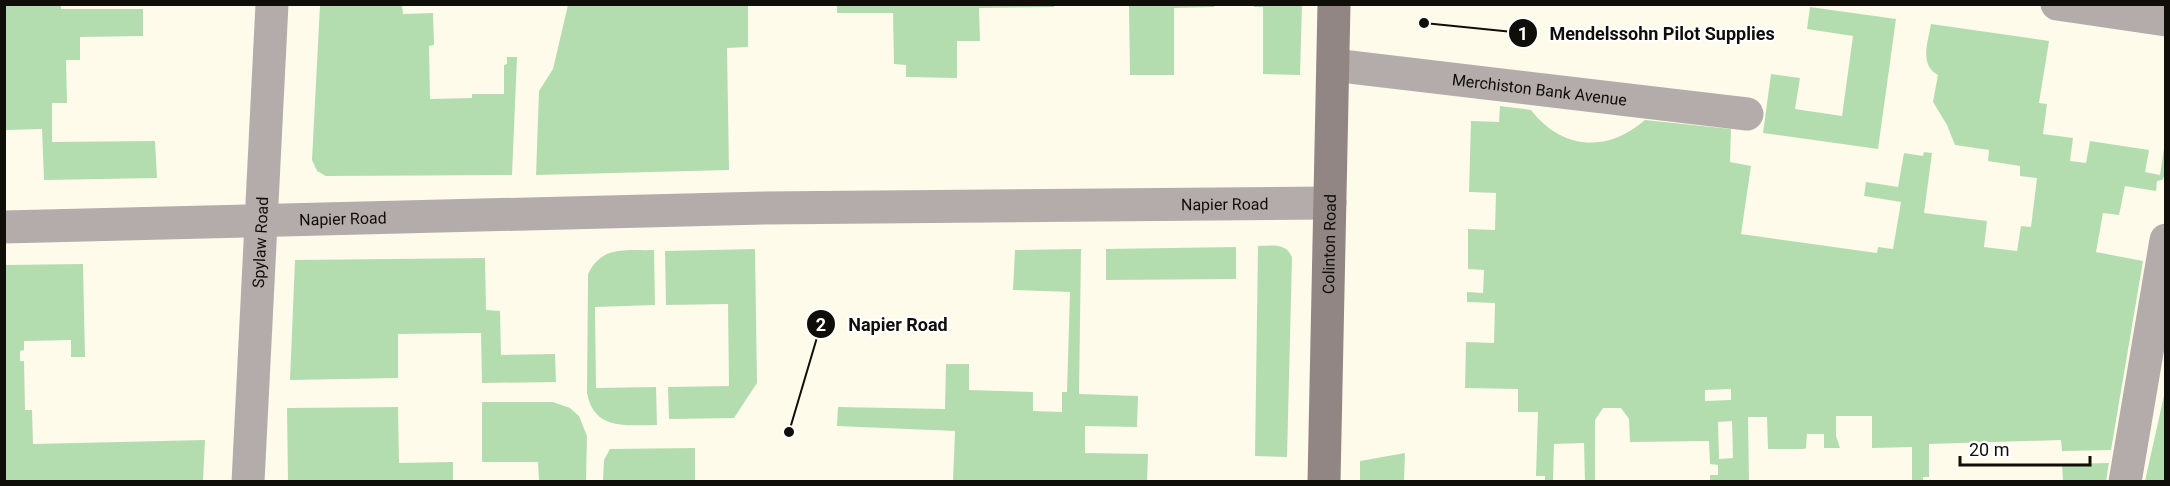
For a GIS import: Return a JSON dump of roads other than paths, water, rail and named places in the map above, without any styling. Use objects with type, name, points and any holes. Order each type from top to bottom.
[{"type":"street","name":"Spylaw Road","points":[[248,482],[272,4]]},
{"type":"street","name":"Colinton Road","points":[[1324,482],[1334,4]]},
{"type":"street","points":[[2057,4],[2166,20]]},
{"type":"street","name":"Merchiston Bank Avenue","points":[[1333,64],[1747,114]]},
{"type":"street","name":"Napier Road","points":[[4,227],[764,208],[1330,203]]},
{"type":"street","points":[[2125,482],[2166,240]]},
{"type":"place","name":"Mendelssohn Pilot Supplies","points":[[1424,23]]},
{"type":"place","name":"Napier Road","points":[[789,432]]}]
